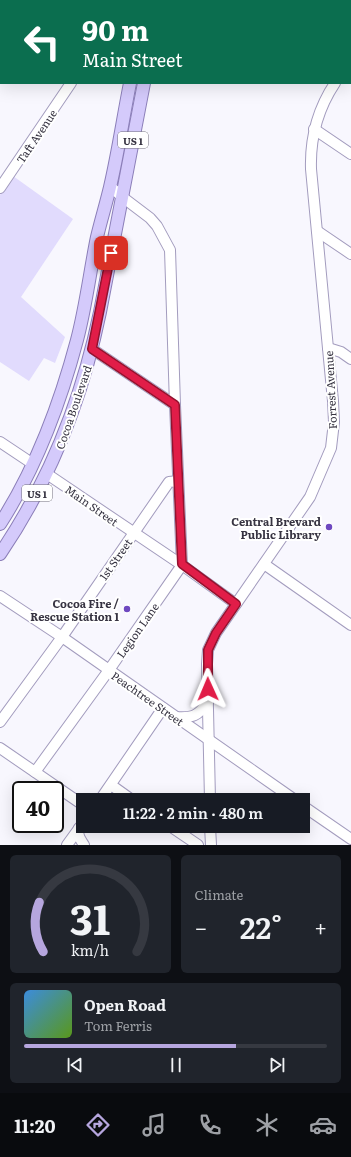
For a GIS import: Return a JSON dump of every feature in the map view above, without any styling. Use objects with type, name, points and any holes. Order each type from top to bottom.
[{"type":"main road","name":"Cocoa Boulevard","points":[[0,524],[33,464],[53,417],[77,340],[97,237],[110,186],[130,84]]},
{"type":"main road","name":"Cocoa Boulevard","points":[[0,554],[27,511],[47,474],[64,435],[85,376],[92,349],[144,84]]},
{"type":"main road","points":[[84,307],[86,333],[92,349]]},
{"type":"main road","points":[[77,340],[83,357],[85,376]]},
{"type":"street","name":"Taft Avenue","points":[[0,188],[70,84]]},
{"type":"street","name":"Forrest Avenue","points":[[210,793],[208,650],[216,633],[310,497],[331,448],[334,422],[310,152],[320,108],[333,84]]},
{"type":"street","points":[[314,129],[351,154]]},
{"type":"street","points":[[110,186],[154,223],[170,250],[182,564]]},
{"type":"street","points":[[317,231],[351,254]]},
{"type":"street","points":[[328,348],[341,352],[351,359]]},
{"type":"street","points":[[92,349],[175,405]]},
{"type":"street","points":[[0,442],[33,464]]},
{"type":"street","name":"Main Street","points":[[47,474],[133,533],[182,564],[236,604]]},
{"type":"street","name":"1st Street","points":[[0,722],[62,637],[169,482],[178,481]]},
{"type":"street","name":"Legion Lane","points":[[35,772],[109,670],[182,564]]},
{"type":"street","points":[[264,564],[351,625]]},
{"type":"street","name":"Peachtree Street","points":[[0,596],[62,637],[285,793]]},
{"type":"street","points":[[176,717],[189,718],[200,713],[208,702]]},
{"type":"street","points":[[105,793],[163,708]]},
{"type":"street","points":[[0,748],[76,800]]},
{"type":"street","points":[[111,785],[122,793]]},
{"type":"street","points":[[310,811],[351,839]]},
{"type":"street","points":[[67,845],[76,833]]},
{"type":"street","points":[[78,833],[79,838],[84,845]]},
{"type":"street","points":[[180,833],[198,845]]},
{"type":"street","points":[[210,833],[211,845]]},
{"type":"shaded area","points":[[13,176],[73,219],[21,297],[65,337],[55,363],[44,358],[29,381],[0,362],[0,195]]},
{"type":"place","name":"Central Brevard Public Library","points":[[329,527]]},
{"type":"place","name":"Cocoa Fire / Rescue Station 1","points":[[127,609]]},
{"type":"route","points":[[111,253],[92,349],[175,405],[182,564],[236,604],[216,633],[208,650],[208,689]]}]
